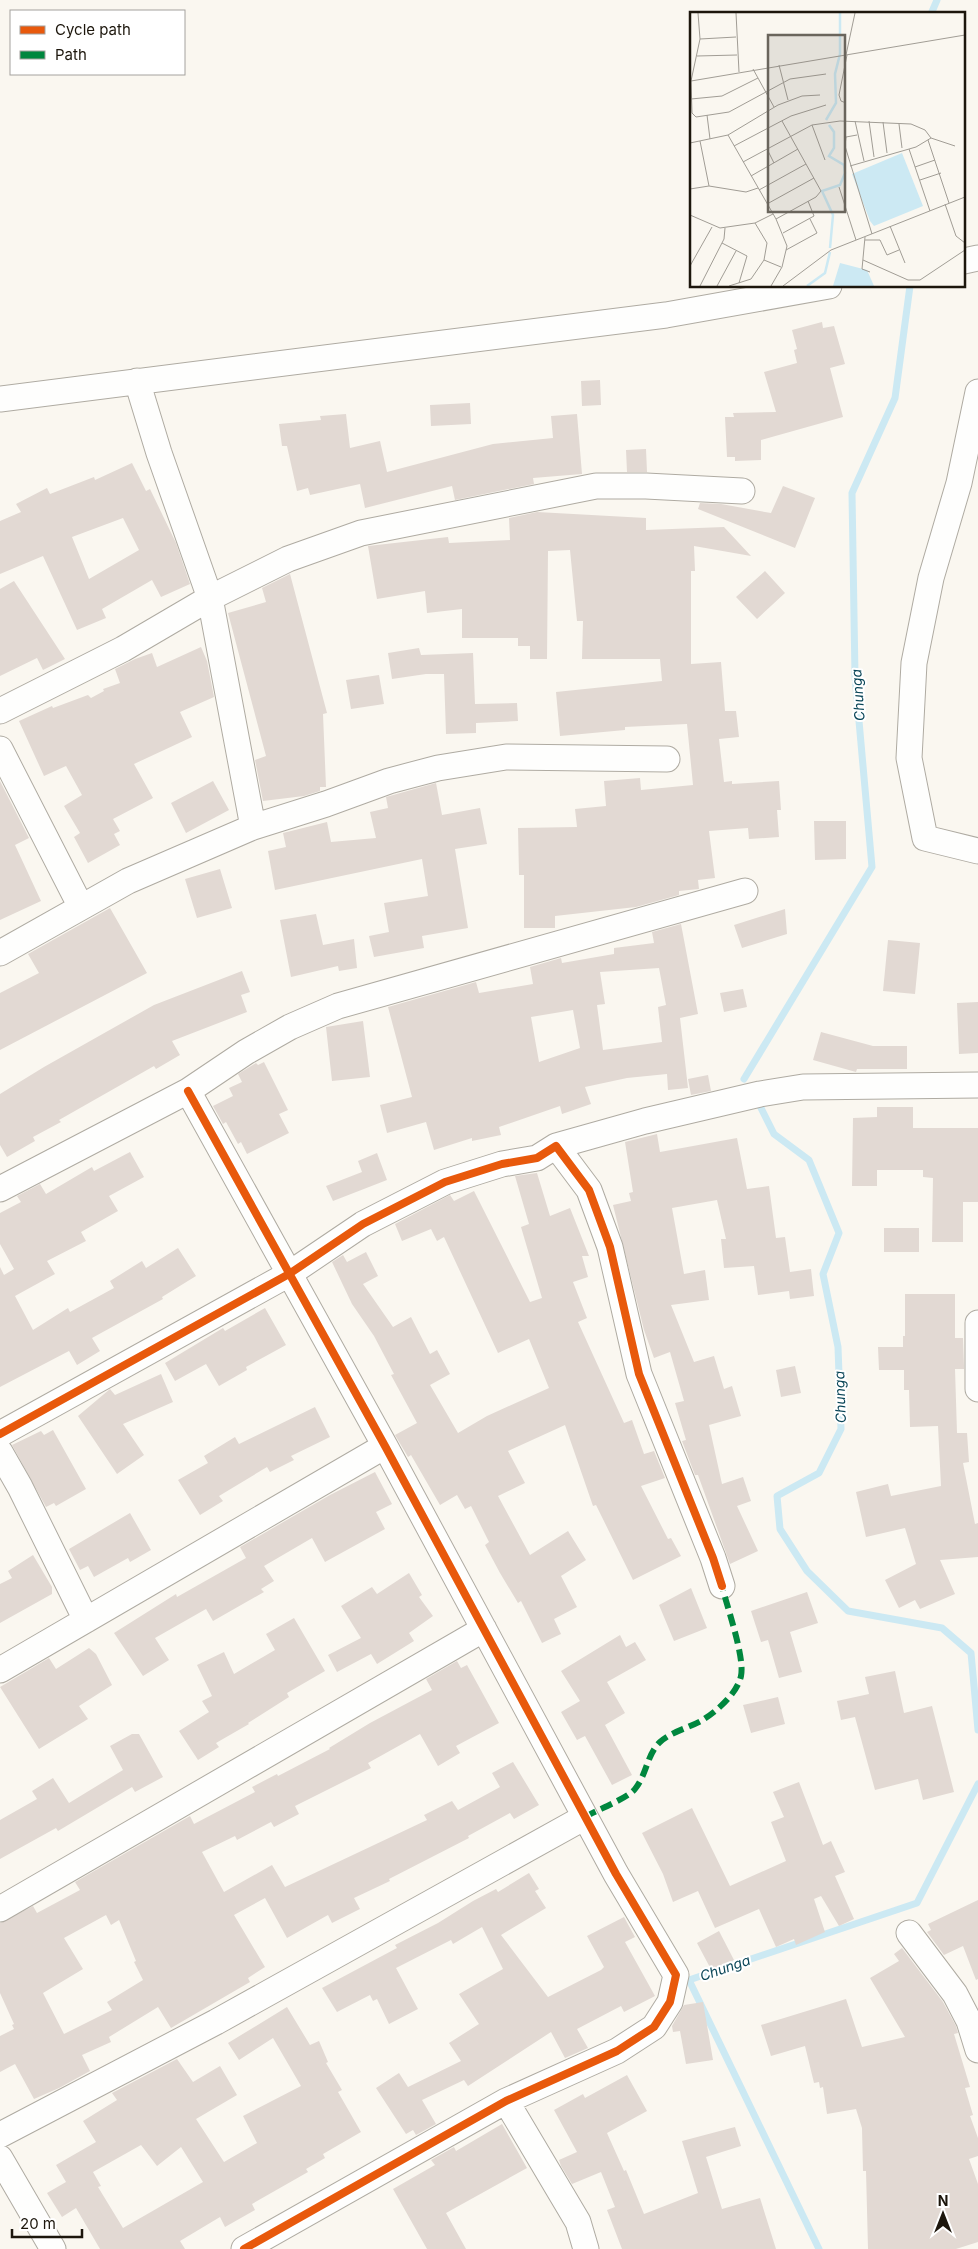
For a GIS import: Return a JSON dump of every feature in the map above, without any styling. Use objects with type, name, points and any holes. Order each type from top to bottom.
[{"type":"street","points":[[0,400],[137,381],[666,315],[818,288]]},
{"type":"street","points":[[137,381],[159,453],[210,598],[254,827]]},
{"type":"street","points":[[978,392],[959,482],[931,578],[914,663],[909,758],[925,838],[978,851]]},
{"type":"street","points":[[0,711],[123,649],[210,598],[288,559],[361,533],[596,486],[646,486],[742,491]]},
{"type":"street","points":[[0,749],[81,907]]},
{"type":"street","points":[[0,953],[128,881],[254,827],[389,781],[470,762],[506,757],[667,759]]},
{"type":"street","points":[[0,1190],[188,1091],[246,1052],[290,1027],[338,1006],[745,891]]},
{"type":"street","points":[[0,1434],[289,1274],[363,1224],[445,1182],[502,1164],[537,1158],[556,1146],[645,1121],[760,1094],[794,1089],[978,1085]]},
{"type":"street","points":[[188,1091],[385,1446],[585,1817],[647,1928],[676,1975],[670,2002],[654,2027],[617,2051],[506,2101],[244,2249]]},
{"type":"street","points":[[556,1146],[589,1190],[610,1247],[639,1374],[714,1558],[722,1586]]},
{"type":"street","points":[[978,1323],[978,1389]]},
{"type":"street","points":[[0,1670],[385,1446]]},
{"type":"street","points":[[0,1452],[20,1487],[86,1620]]},
{"type":"street","points":[[0,1909],[484,1630]]},
{"type":"street","points":[[0,2135],[216,2022],[585,1817]]},
{"type":"street","points":[[909,1932],[956,1994],[968,2020],[978,2050]]},
{"type":"street","points":[[506,2101],[578,2222],[586,2249]]},
{"type":"street","points":[[0,2158],[53,2249]]},
{"type":"building","points":[[822,322],[823,328],[834,326],[845,364],[830,368],[843,417],[761,440],[761,460],[735,461],[735,457],[727,457],[725,417],[734,417],[733,413],[776,412],[764,372],[797,363],[794,350],[797,349],[792,330]]},
{"type":"building","points":[[600,380],[601,405],[582,406],[581,381]]},
{"type":"building","points":[[470,403],[471,424],[431,426],[430,405]]},
{"type":"building","points":[[346,414],[350,448],[380,441],[387,472],[493,444],[553,438],[551,416],[577,414],[582,474],[533,478],[534,484],[455,500],[452,486],[365,508],[360,484],[310,495],[308,488],[297,491],[287,446],[282,446],[279,424],[321,420],[320,416]]},
{"type":"building","points":[[646,449],[647,472],[627,472],[626,450]]},
{"type":"building","points":[[132,463],[146,491],[150,489],[176,543],[190,584],[161,597],[152,580],[102,609],[106,618],[77,630],[43,556],[0,574],[0,521],[21,512],[16,504],[47,488],[50,494],[94,477],[95,480]],"holes":[[[123,518],[139,550],[89,579],[72,537]]]},
{"type":"building","points":[[783,486],[815,498],[795,548],[698,509],[700,503],[721,504],[771,513]]},
{"type":"building","points":[[537,512],[646,518],[646,530],[724,527],[751,556],[694,546],[695,571],[691,571],[691,664],[721,662],[725,711],[736,711],[739,737],[719,739],[724,782],[732,781],[732,784],[779,781],[781,810],[777,810],[779,837],[749,839],[748,828],[709,831],[715,878],[698,880],[699,889],[679,891],[679,895],[636,907],[555,916],[555,928],[524,928],[524,875],[519,875],[518,828],[577,827],[575,809],[606,806],[604,781],[640,778],[641,790],[693,785],[687,724],[625,727],[625,730],[560,736],[556,692],[662,681],[660,659],[582,659],[583,621],[577,621],[570,550],[548,551],[547,659],[530,659],[530,646],[518,646],[518,638],[462,638],[462,609],[427,613],[425,591],[377,599],[368,546],[448,537],[449,543],[510,540],[509,518]]},
{"type":"building","points":[[765,571],[785,593],[757,619],[736,597]]},
{"type":"building","points":[[290,574],[327,713],[323,714],[326,787],[320,787],[320,791],[304,796],[263,801],[255,760],[266,756],[228,613],[266,602],[262,588]]},
{"type":"building","points":[[14,581],[65,659],[43,670],[37,658],[0,676],[0,589]]},
{"type":"building","points":[[201,647],[207,661],[214,697],[180,712],[192,737],[134,764],[153,798],[113,819],[120,831],[114,834],[120,845],[88,863],[74,837],[80,833],[64,806],[82,795],[66,766],[44,776],[19,721],[52,706],[53,708],[88,695],[91,698],[104,691],[103,689],[120,683],[115,669],[135,659],[152,653],[157,667]]},
{"type":"building","points":[[419,648],[421,655],[473,653],[475,704],[517,703],[518,721],[476,723],[476,733],[446,734],[444,674],[426,674],[392,679],[388,653]]},
{"type":"building","points":[[379,675],[384,704],[351,709],[346,680]]},
{"type":"building","points":[[0,781],[29,838],[15,845],[41,901],[0,920]]},
{"type":"building","points":[[213,781],[229,810],[186,833],[171,803]]},
{"type":"building","points":[[436,783],[442,815],[480,808],[487,844],[455,849],[468,928],[422,936],[424,948],[374,957],[369,936],[389,932],[384,903],[428,896],[422,859],[275,890],[268,851],[286,847],[283,833],[327,822],[331,842],[376,838],[370,812],[388,808],[386,797]]},
{"type":"building","points":[[814,821],[846,821],[846,859],[815,860]]},
{"type":"building","points":[[220,869],[232,908],[197,918],[185,879]]},
{"type":"building","points":[[110,908],[147,973],[0,1050],[0,993],[39,973],[28,954]]},
{"type":"building","points":[[785,909],[787,934],[742,948],[734,925]]},
{"type":"building","points":[[316,914],[323,945],[354,939],[357,968],[339,971],[338,966],[291,977],[280,920]]},
{"type":"building","points":[[681,924],[698,1014],[680,1018],[688,1088],[668,1090],[667,1074],[627,1078],[585,1087],[591,1104],[562,1114],[560,1106],[499,1127],[501,1135],[472,1141],[472,1138],[434,1150],[426,1122],[387,1133],[380,1105],[412,1097],[388,1007],[476,982],[479,993],[533,984],[530,967],[561,958],[562,963],[614,954],[614,948],[654,943],[652,932]],"holes":[[[659,968],[666,1005],[658,1007],[662,1042],[603,1050],[597,1005],[605,1004],[600,972]],[[573,1010],[580,1048],[539,1062],[531,1017]]]},
{"type":"building","points":[[888,940],[920,943],[915,994],[883,991]]},
{"type":"building","points":[[242,971],[250,992],[241,995],[247,1012],[172,1041],[180,1055],[156,1069],[154,1066],[59,1120],[61,1122],[33,1137],[35,1141],[7,1157],[0,1145],[0,1094],[154,1005]]},
{"type":"building","points":[[743,989],[747,1007],[724,1012],[720,993]]},
{"type":"building","points":[[978,1002],[978,1053],[959,1054],[957,1003]]},
{"type":"building","points":[[363,1021],[370,1077],[332,1081],[326,1027]]},
{"type":"building","points":[[821,1032],[873,1046],[907,1046],[907,1069],[857,1069],[856,1072],[813,1060]]},
{"type":"building","points":[[264,1062],[288,1110],[279,1114],[289,1133],[247,1154],[241,1142],[238,1144],[226,1122],[223,1124],[213,1106],[233,1096],[229,1088],[242,1082],[238,1074],[256,1063],[258,1065]]},
{"type":"building","points":[[708,1075],[711,1091],[691,1095],[688,1079]]},
{"type":"building","points":[[877,1107],[913,1107],[913,1128],[978,1128],[978,1202],[963,1202],[963,1242],[932,1242],[933,1178],[923,1177],[923,1170],[877,1170],[877,1186],[852,1186],[853,1118],[877,1117]]},
{"type":"building","points":[[657,1134],[660,1152],[737,1138],[747,1189],[769,1186],[776,1238],[785,1237],[790,1272],[811,1269],[814,1296],[790,1299],[789,1291],[758,1295],[754,1266],[724,1268],[721,1239],[726,1239],[717,1200],[672,1208],[684,1274],[705,1270],[709,1300],[671,1305],[694,1362],[714,1356],[724,1389],[732,1386],[741,1416],[709,1425],[722,1484],[743,1477],[751,1501],[737,1506],[758,1551],[730,1564],[698,1475],[695,1475],[682,1441],[686,1440],[675,1403],[684,1401],[670,1352],[654,1358],[644,1330],[613,1205],[631,1201],[629,1193],[633,1192],[625,1142]]},
{"type":"building","points":[[130,1152],[144,1177],[109,1196],[118,1211],[81,1232],[86,1241],[47,1261],[55,1274],[15,1296],[33,1330],[68,1308],[70,1312],[114,1288],[110,1281],[142,1261],[146,1268],[178,1248],[196,1276],[162,1297],[163,1299],[92,1338],[100,1351],[77,1365],[69,1351],[0,1387],[0,1267],[4,1275],[14,1269],[0,1244],[0,1213],[21,1202],[17,1196],[40,1184],[46,1194],[92,1167],[94,1171]]},
{"type":"building","points":[[377,1153],[387,1180],[333,1201],[326,1186],[362,1172],[358,1161]]},
{"type":"building","points":[[537,1173],[550,1216],[570,1208],[589,1256],[582,1256],[588,1277],[573,1282],[587,1318],[578,1322],[624,1423],[632,1420],[644,1454],[654,1451],[665,1478],[641,1486],[668,1539],[671,1538],[681,1556],[633,1580],[596,1505],[593,1506],[565,1425],[508,1451],[525,1483],[498,1496],[530,1555],[568,1531],[586,1560],[561,1576],[577,1607],[554,1619],[561,1634],[542,1643],[521,1601],[518,1603],[485,1545],[489,1542],[471,1506],[465,1509],[457,1495],[440,1505],[411,1455],[408,1457],[395,1435],[417,1423],[391,1375],[394,1374],[374,1336],[352,1304],[332,1262],[343,1255],[347,1262],[366,1252],[378,1276],[363,1284],[393,1327],[411,1317],[430,1354],[437,1350],[450,1374],[430,1385],[458,1433],[487,1416],[549,1388],[529,1339],[498,1353],[444,1237],[437,1241],[431,1229],[402,1241],[395,1224],[450,1195],[454,1201],[474,1191],[530,1302],[542,1298],[521,1227],[529,1224],[515,1176]]},
{"type":"building","points":[[884,1228],[919,1228],[919,1252],[884,1252]]},
{"type":"building","points":[[905,1294],[955,1294],[955,1338],[963,1338],[964,1366],[964,1369],[955,1369],[957,1433],[967,1433],[969,1462],[963,1463],[975,1524],[978,1523],[978,1557],[940,1560],[955,1594],[920,1609],[915,1600],[899,1608],[885,1580],[916,1564],[905,1528],[866,1537],[856,1492],[888,1484],[891,1496],[941,1486],[938,1426],[910,1427],[909,1390],[904,1390],[904,1370],[879,1370],[878,1347],[903,1347],[903,1336],[905,1336]]},
{"type":"building","points":[[265,1308],[286,1345],[246,1367],[247,1370],[219,1386],[206,1364],[175,1381],[165,1363],[223,1328],[225,1331]]},
{"type":"building","points":[[795,1366],[801,1393],[781,1397],[776,1370]]},
{"type":"building","points":[[161,1374],[173,1402],[123,1424],[144,1455],[117,1474],[78,1416],[110,1389],[115,1395]]},
{"type":"building","points":[[315,1407],[330,1437],[291,1456],[294,1460],[270,1472],[267,1467],[219,1496],[223,1501],[200,1515],[178,1480],[208,1463],[204,1456],[235,1437],[239,1444]]},
{"type":"building","points":[[53,1430],[86,1489],[56,1506],[54,1503],[46,1507],[12,1445],[41,1431],[44,1435]]},
{"type":"building","points":[[375,1472],[392,1504],[376,1512],[385,1529],[325,1562],[312,1538],[264,1566],[274,1581],[261,1589],[264,1592],[213,1621],[206,1609],[155,1638],[169,1660],[143,1676],[114,1633],[176,1594],[177,1597],[246,1558],[240,1547],[330,1495]]},
{"type":"building","points":[[130,1513],[151,1550],[130,1562],[128,1558],[94,1577],[88,1566],[80,1570],[69,1549]]},
{"type":"building","points":[[33,1555],[52,1587],[52,1594],[0,1623],[0,1584],[12,1578],[8,1571]]},
{"type":"building","points":[[409,1573],[422,1595],[419,1597],[433,1616],[409,1633],[414,1641],[377,1664],[371,1654],[337,1672],[328,1655],[361,1638],[341,1606],[372,1587],[377,1594]]},
{"type":"building","points":[[691,1588],[707,1628],[674,1641],[659,1605]]},
{"type":"building","points":[[807,1592],[818,1623],[790,1632],[802,1672],[779,1678],[768,1640],[761,1642],[751,1611]]},
{"type":"building","points":[[294,1618],[325,1671],[287,1693],[289,1697],[249,1724],[216,1743],[219,1747],[198,1760],[179,1731],[209,1712],[202,1701],[212,1696],[197,1665],[224,1652],[234,1674],[275,1650],[266,1634]]},
{"type":"building","points":[[620,1635],[626,1647],[635,1642],[646,1660],[607,1682],[625,1713],[605,1725],[632,1775],[612,1785],[585,1736],[577,1740],[561,1712],[580,1701],[561,1671]]},
{"type":"building","points":[[89,1648],[96,1654],[112,1685],[79,1706],[88,1719],[39,1749],[0,1687],[49,1658],[56,1669]]},
{"type":"building","points":[[457,1661],[461,1668],[467,1665],[499,1723],[456,1746],[460,1753],[438,1766],[420,1734],[368,1763],[371,1768],[295,1806],[299,1814],[274,1827],[271,1822],[237,1840],[235,1836],[202,1852],[224,1892],[272,1865],[285,1887],[427,1820],[424,1815],[452,1801],[458,1810],[500,1787],[492,1773],[513,1762],[539,1805],[514,1819],[510,1813],[468,1836],[469,1838],[389,1879],[390,1881],[354,1898],[360,1909],[332,1923],[328,1915],[287,1938],[265,1898],[234,1915],[265,1967],[248,1978],[250,1982],[171,2028],[158,2007],[109,2037],[111,2042],[82,2055],[90,2071],[59,2088],[34,2099],[15,2064],[0,2072],[0,2036],[14,2029],[12,2025],[14,2024],[0,1993],[0,1923],[33,1906],[37,1913],[80,1890],[75,1882],[190,1816],[194,1824],[255,1792],[252,1787],[330,1749],[370,1723],[432,1690],[426,1679]],"holes":[[[106,1915],[111,1925],[119,1920],[136,1961],[134,1962],[143,1980],[107,2002],[112,2010],[64,2034],[43,1993],[83,1969],[64,1938]]]},
{"type":"building","points":[[895,1671],[904,1713],[932,1706],[954,1792],[923,1800],[918,1779],[875,1790],[855,1717],[841,1720],[837,1701],[869,1694],[865,1677]]},
{"type":"building","points":[[778,1697],[785,1724],[751,1733],[743,1705]]},
{"type":"building","points":[[132,1734],[139,1734],[163,1777],[135,1792],[132,1787],[58,1831],[56,1828],[0,1859],[0,1820],[37,1799],[32,1791],[53,1778],[69,1803],[123,1770],[110,1746]]},
{"type":"building","points":[[799,1782],[823,1845],[831,1841],[845,1872],[835,1876],[854,1919],[839,1926],[821,1896],[814,1899],[825,1932],[796,1945],[794,1939],[776,1947],[759,1909],[715,1928],[698,1891],[673,1902],[663,1874],[642,1833],[692,1808],[730,1886],[786,1861],[771,1822],[784,1817],[773,1792]]},
{"type":"building","points":[[529,1873],[539,1889],[535,1891],[546,1908],[501,1935],[548,1997],[604,1967],[587,1936],[624,1917],[635,1937],[625,1942],[655,1996],[624,2012],[621,2006],[577,2029],[588,2048],[565,2058],[551,2032],[468,2086],[464,2080],[422,2100],[436,2124],[416,2135],[413,2130],[406,2134],[376,2088],[399,2073],[408,2087],[461,2061],[449,2043],[479,2024],[459,1994],[503,1969],[482,1927],[453,1944],[451,1940],[396,1968],[418,2009],[389,2024],[377,1999],[373,2001],[370,1995],[337,2012],[322,1988],[397,1948],[395,1945],[438,1923],[473,1901],[496,1889],[498,1892]]},
{"type":"building","points":[[978,1900],[978,1979],[976,1980],[963,1946],[944,1955],[927,1932],[931,1930],[928,1924]]},
{"type":"building","points":[[719,1931],[734,1960],[713,1973],[697,1943]]},
{"type":"building","points":[[902,1948],[943,2002],[956,2026],[958,2033],[954,2034],[970,2087],[965,2088],[973,2115],[970,2116],[978,2138],[978,2156],[969,2159],[978,2184],[978,2242],[956,2249],[868,2249],[866,2171],[863,2171],[862,2128],[856,2109],[827,2114],[823,2087],[820,2088],[819,2082],[814,2083],[805,2046],[771,2056],[761,2025],[846,1999],[862,2047],[905,2037],[870,1978],[899,1961],[894,1954]]},
{"type":"building","points":[[703,2002],[713,2060],[686,2064],[680,2031],[673,2032],[672,2026],[684,2005]]},
{"type":"building","points":[[287,2007],[310,2045],[319,2041],[328,2062],[326,2063],[342,2090],[338,2092],[361,2132],[323,2154],[325,2158],[306,2169],[308,2172],[252,2204],[255,2210],[225,2227],[220,2217],[180,2241],[185,2249],[100,2249],[76,2208],[62,2217],[47,2193],[66,2182],[56,2165],[96,2142],[83,2121],[117,2100],[112,2093],[177,2059],[193,2082],[220,2066],[237,2095],[196,2119],[224,2162],[257,2143],[243,2116],[301,2086],[273,2038],[239,2060],[228,2043]],"holes":[[[141,2145],[157,2166],[181,2147],[203,2182],[123,2228],[98,2187],[101,2186],[93,2172]]]},
{"type":"building","points":[[627,2075],[647,2111],[607,2133],[624,2171],[626,2170],[644,2214],[698,2193],[682,2141],[735,2127],[741,2146],[706,2157],[722,2209],[760,2198],[776,2249],[622,2249],[607,2210],[615,2207],[601,2172],[572,2184],[561,2166],[559,2160],[577,2152],[554,2110],[583,2094],[585,2098]]},
{"type":"building","points":[[502,2124],[527,2168],[446,2213],[466,2249],[427,2249],[393,2189],[435,2165],[431,2160],[454,2147],[456,2151]]},
{"type":"waterway","name":"Chunga","points":[[932,12],[937,0]]},
{"type":"waterway","name":"Chunga","points":[[744,1079],[872,867],[855,676],[852,493],[895,398],[910,288]]},
{"type":"waterway","name":"Chunga","points":[[757,1100],[774,1134],[809,1160],[839,1233],[823,1274],[838,1347],[841,1429],[819,1473],[777,1496],[780,1529],[807,1571],[848,1611],[942,1628],[971,1653],[978,1730]]},
{"type":"waterway","name":"Chunga","points":[[819,2249],[689,1980],[917,1903],[978,1784]]},
{"type":"marked path","points":[[585,1817],[619,1800],[635,1789],[652,1752],[660,1742],[669,1735],[696,1724],[707,1717],[731,1696],[739,1683],[742,1668],[735,1632],[722,1586]]},
{"type":"cycle path","points":[[188,1091],[385,1446],[616,1874],[676,1975],[670,2002],[654,2027],[617,2051],[506,2101],[244,2249]]},
{"type":"cycle path","points":[[0,1434],[289,1274],[363,1224],[445,1182],[502,1164],[537,1158],[556,1146],[589,1190],[610,1247],[639,1374],[713,1558],[722,1586]]}]
